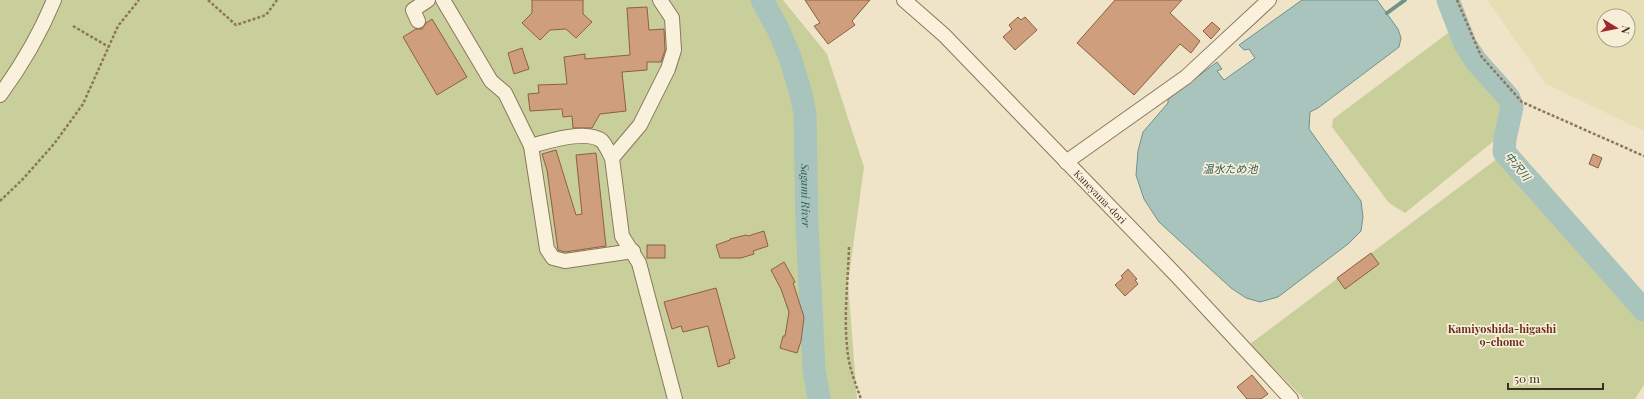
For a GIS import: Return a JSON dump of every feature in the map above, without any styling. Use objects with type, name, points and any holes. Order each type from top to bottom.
[{"type":"street","points":[[0,95],[18,70],[54,0]]},
{"type":"street","points":[[418,22],[413,10],[428,0]]},
{"type":"street","points":[[443,0],[491,81],[505,93],[531,146],[547,249],[553,258],[565,261],[633,252]]},
{"type":"street","points":[[612,158],[640,125],[668,69],[674,50],[672,18],[660,0]]},
{"type":"street","name":"Kaneyama-dori","points":[[904,0],[944,35],[1177,276],[1291,399]]},
{"type":"street","points":[[1066,162],[1186,77],[1269,0]]},
{"type":"street","points":[[531,146],[554,139],[591,136],[603,142],[612,158],[622,236],[639,263],[675,399]]},
{"type":"path","points":[[0,201],[23,179],[54,144],[83,104],[110,47],[118,26],[139,0]]},
{"type":"path","points":[[208,0],[236,25],[266,15],[277,0]]},
{"type":"path","points":[[1457,0],[1481,56],[1522,102],[1644,156]]},
{"type":"path","points":[[73,26],[110,47]]},
{"type":"path","points":[[849,247],[846,312],[848,354],[861,399]]},
{"type":"shaded area","points":[[1487,0],[1644,0],[1644,131],[1546,84]]},
{"type":"green space","points":[[0,0],[783,0],[827,54],[864,167],[848,283],[857,399],[0,399]]},
{"type":"green space","points":[[1456,27],[1462,43],[1478,67],[1507,100],[1509,109],[1502,140],[1495,140],[1405,213],[1389,203],[1332,127],[1333,119]]},
{"type":"green space","points":[[1502,155],[1644,321],[1644,385],[1635,399],[1304,399],[1250,344]]},
{"type":"water","name":"温水ため池","points":[[1302,0],[1377,0],[1398,29],[1401,38],[1399,47],[1318,108],[1310,112],[1309,129],[1361,201],[1363,217],[1361,231],[1348,244],[1278,297],[1260,302],[1246,298],[1231,288],[1159,222],[1144,199],[1136,175],[1138,151],[1143,132],[1168,103],[1168,99],[1217,62],[1222,69],[1217,71],[1224,80],[1255,58],[1249,49],[1244,50],[1239,45]]},
{"type":"building","points":[[532,0],[583,0],[583,14],[592,22],[576,38],[566,29],[550,30],[540,40],[522,23],[532,13]]},
{"type":"building","points":[[805,0],[870,0],[852,21],[855,25],[828,44],[814,26],[820,23]]},
{"type":"building","points":[[1115,0],[1182,0],[1170,13],[1200,41],[1191,53],[1180,44],[1134,95],[1077,43]]},
{"type":"building","points":[[647,7],[649,30],[664,29],[665,50],[661,62],[647,62],[647,70],[622,72],[626,111],[600,114],[592,128],[573,128],[572,116],[563,117],[562,109],[530,111],[528,94],[539,93],[538,85],[567,84],[564,57],[585,54],[585,59],[630,55],[627,8]]},
{"type":"building","points":[[1018,17],[1021,20],[1025,17],[1037,30],[1015,50],[1003,37],[1012,29],[1009,25]]},
{"type":"building","points":[[432,19],[467,77],[437,95],[403,37],[416,29],[422,29],[426,23]]},
{"type":"building","points":[[1212,22],[1220,29],[1211,39],[1203,31]]},
{"type":"building","points":[[522,48],[529,69],[514,74],[508,53]]},
{"type":"building","points":[[556,150],[576,215],[582,214],[576,155],[596,153],[606,246],[565,252],[558,250],[547,170],[542,154]]},
{"type":"building","points":[[1593,154],[1602,158],[1598,168],[1589,164]]},
{"type":"building","points":[[764,231],[768,246],[753,251],[754,254],[741,258],[720,258],[716,245],[730,239],[746,235],[748,236]]},
{"type":"building","points":[[647,245],[665,245],[665,258],[647,258]]},
{"type":"building","points":[[1371,253],[1379,264],[1345,289],[1337,278]]},
{"type":"building","points":[[784,262],[795,282],[793,283],[804,317],[801,341],[797,353],[780,348],[783,336],[785,336],[789,312],[781,289],[771,270]]},
{"type":"building","points":[[1128,269],[1137,279],[1135,280],[1138,284],[1125,296],[1115,285],[1123,278],[1121,276]]},
{"type":"building","points":[[716,288],[735,358],[729,360],[730,363],[718,367],[708,326],[683,332],[681,326],[672,329],[664,302]]},
{"type":"building","points":[[1252,375],[1268,394],[1261,399],[1247,399],[1237,387]]},
{"type":"waterway","name":"Sagami River","points":[[762,0],[778,29],[790,57],[801,94],[805,114],[807,225],[814,369],[819,399]]},
{"type":"waterway","points":[[1387,13],[1405,0]]},
{"type":"waterway","name":"中沢川","points":[[1448,0],[1465,44],[1476,61],[1509,98],[1512,107],[1505,139],[1504,152],[1644,310]]},
{"type":"district","name":"Kamiyoshida-higashi 9-chome","points":[[1502,334]]}]
